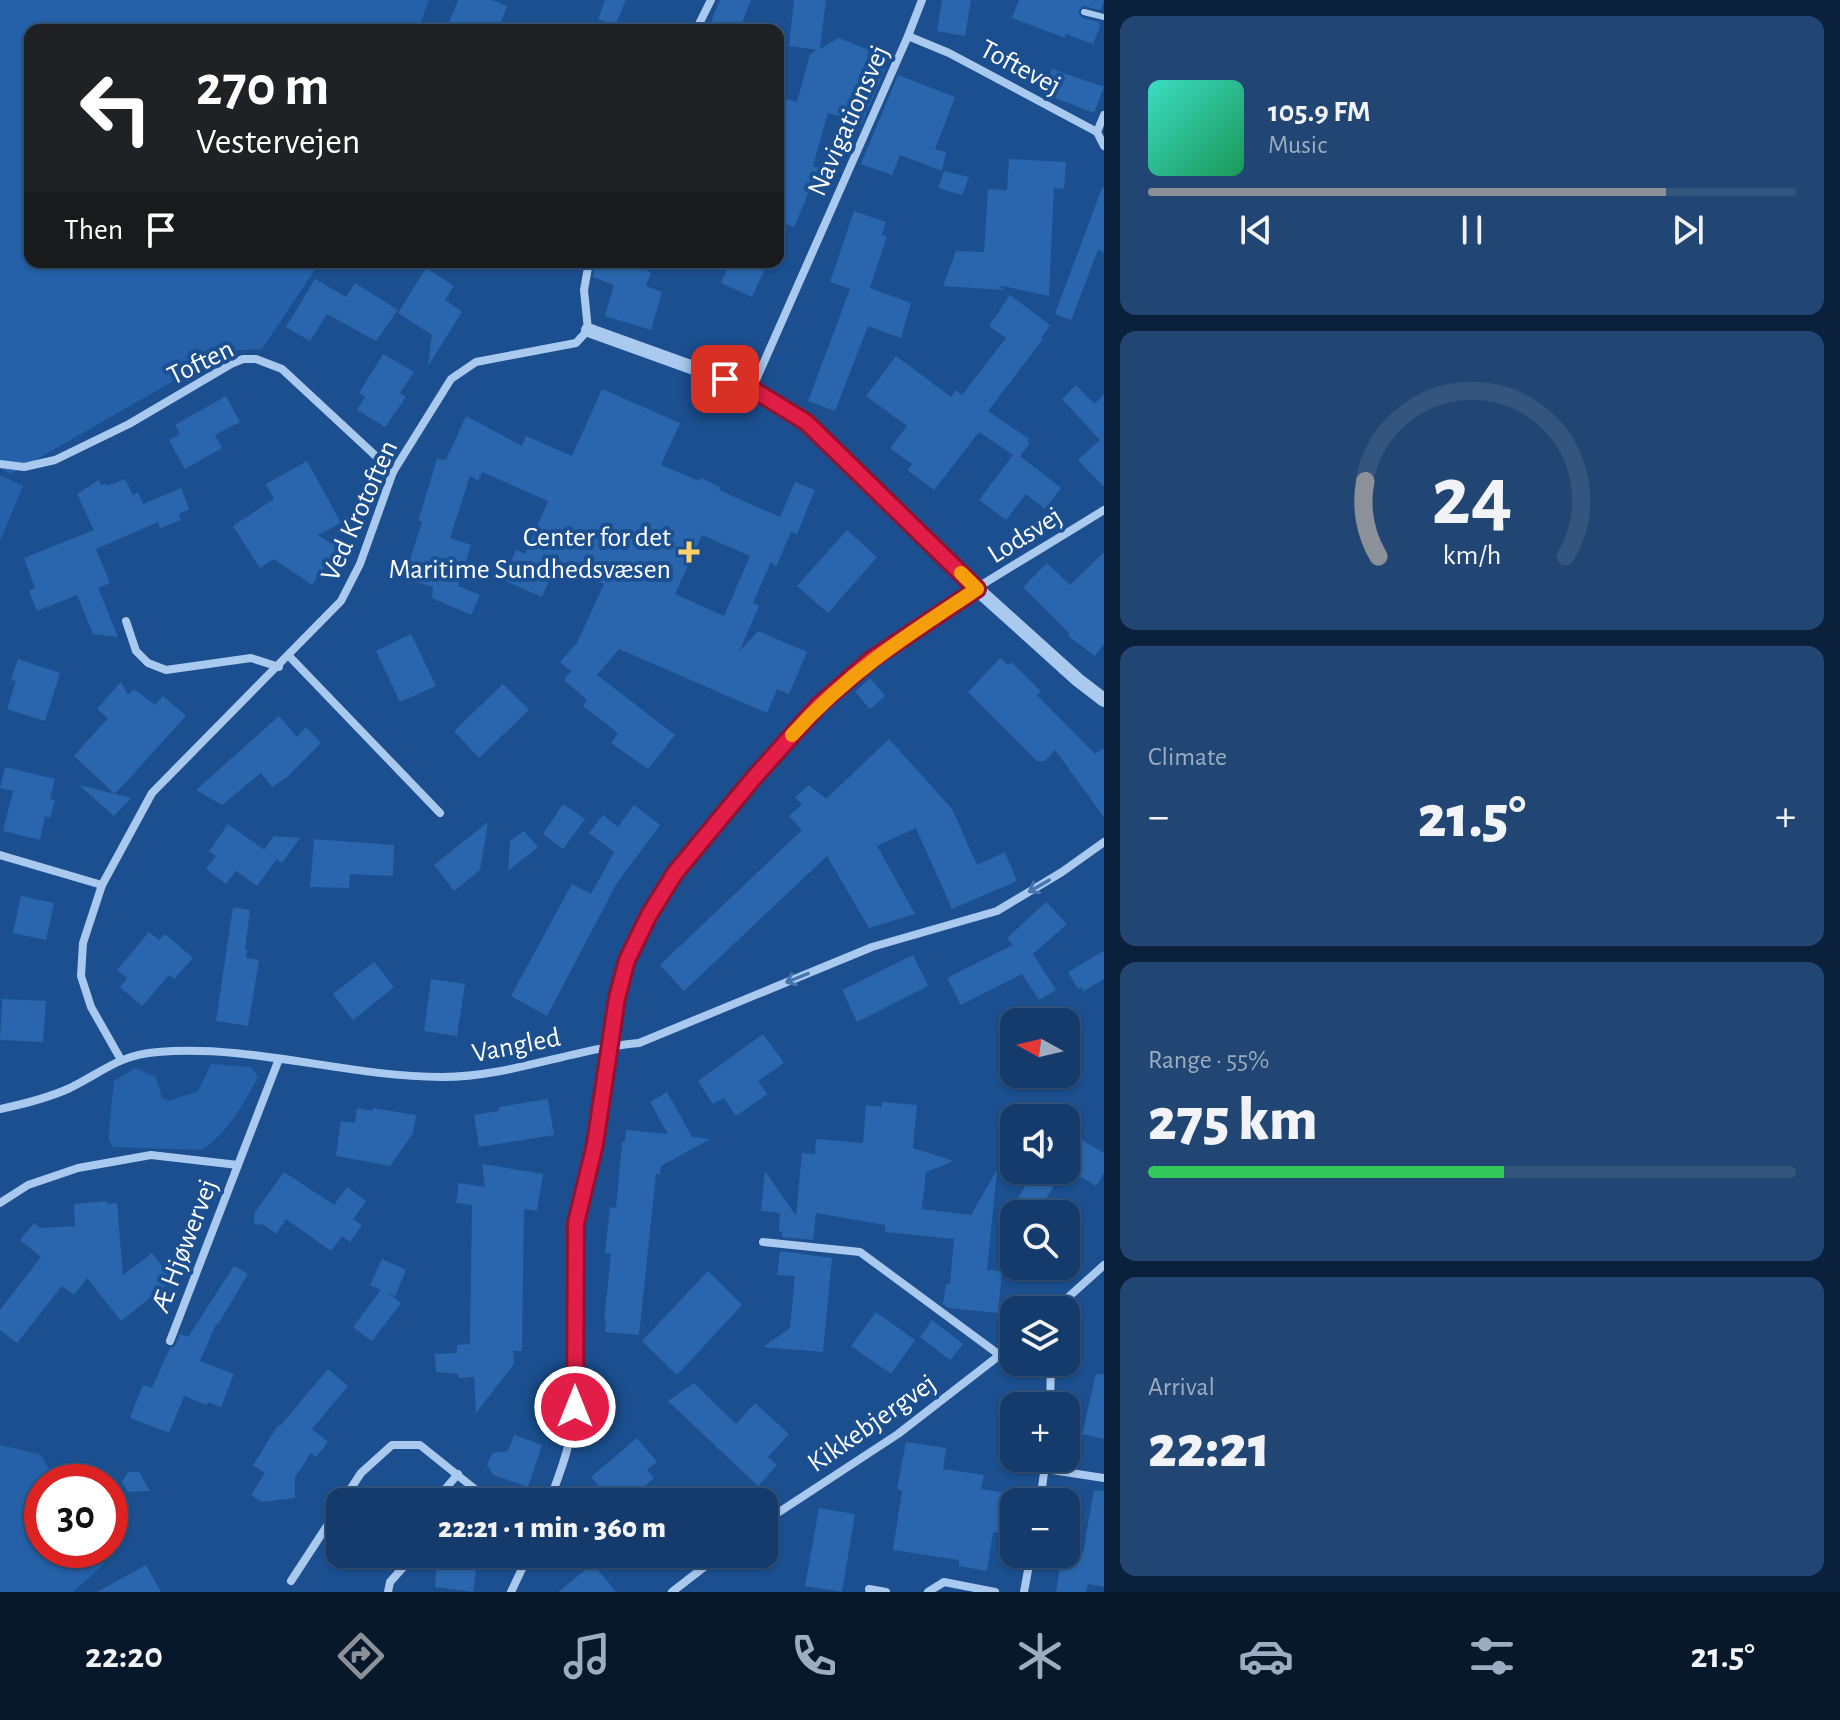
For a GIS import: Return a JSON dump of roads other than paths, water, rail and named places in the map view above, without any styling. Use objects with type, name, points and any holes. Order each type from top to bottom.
[{"type":"street","points":[[699,24],[711,0]]},
{"type":"street","name":"Navigationsvej","points":[[752,389],[922,0]]},
{"type":"street","name":"Toftevej","points":[[908,36],[949,53],[1097,132]]},
{"type":"street","points":[[1104,115],[1097,132],[1104,146]]},
{"type":"street","points":[[588,268],[584,290],[588,330],[752,389],[806,422],[977,589],[1104,700]]},
{"type":"street","name":"Ved Krotoften","points":[[120,1058],[91,1007],[81,976],[83,943],[102,885],[152,793],[341,601],[360,564],[393,472],[451,379],[476,362],[576,343],[588,330]]},
{"type":"street","name":"Toften","points":[[0,464],[24,467],[55,460],[129,424],[231,364],[243,359],[256,359],[282,369],[393,472]]},
{"type":"street","name":"Lodsvej","points":[[554,1488],[569,1447],[575,1407],[576,1223],[595,1144],[617,998],[627,960],[649,915],[675,873],[819,705],[872,659],[1104,510]]},
{"type":"street","points":[[126,621],[136,651],[148,663],[166,670],[251,658],[279,667]]},
{"type":"street","points":[[289,656],[440,813]]},
{"type":"street","name":"Vangled","points":[[0,1109],[70,1088],[120,1058],[157,1052],[208,1051],[410,1077],[445,1077],[484,1075],[539,1065],[609,1046],[639,1043],[872,947],[997,911],[1062,872],[1104,842]]},
{"type":"street","points":[[0,855],[102,885]]},
{"type":"street","name":"Æ Hjøwervej","points":[[170,1341],[279,1059]]},
{"type":"street","name":"Æ Hjøwervej","points":[[0,1203],[28,1185],[78,1168],[151,1155],[238,1165]]},
{"type":"street","points":[[763,1242],[860,1252],[1000,1355]]},
{"type":"street","points":[[1070,1296],[1104,1265]]},
{"type":"street","name":"Kikkebjergvej","points":[[778,1513],[898,1434],[1000,1357]]},
{"type":"street","points":[[351,1488],[361,1473],[392,1445],[420,1445],[474,1488]]},
{"type":"street","points":[[1065,1472],[1104,1478]]},
{"type":"street","points":[[446,1488],[458,1474]]},
{"type":"street","points":[[291,1581],[326,1527]]},
{"type":"street","points":[[388,1592],[390,1582],[402,1568]]},
{"type":"street","points":[[511,1592],[522,1568]]},
{"type":"street","points":[[672,1592],[703,1568]]},
{"type":"street","points":[[1024,1592],[1028,1568]]},
{"type":"street","points":[[928,1592],[944,1582],[995,1592]]},
{"type":"street","points":[[869,1589],[886,1592]]},
{"type":"lane","points":[[1084,12],[1104,17]]},
{"type":"place","name":"Center for det Maritime Sundhedsvæsen","points":[[689,552]]}]
